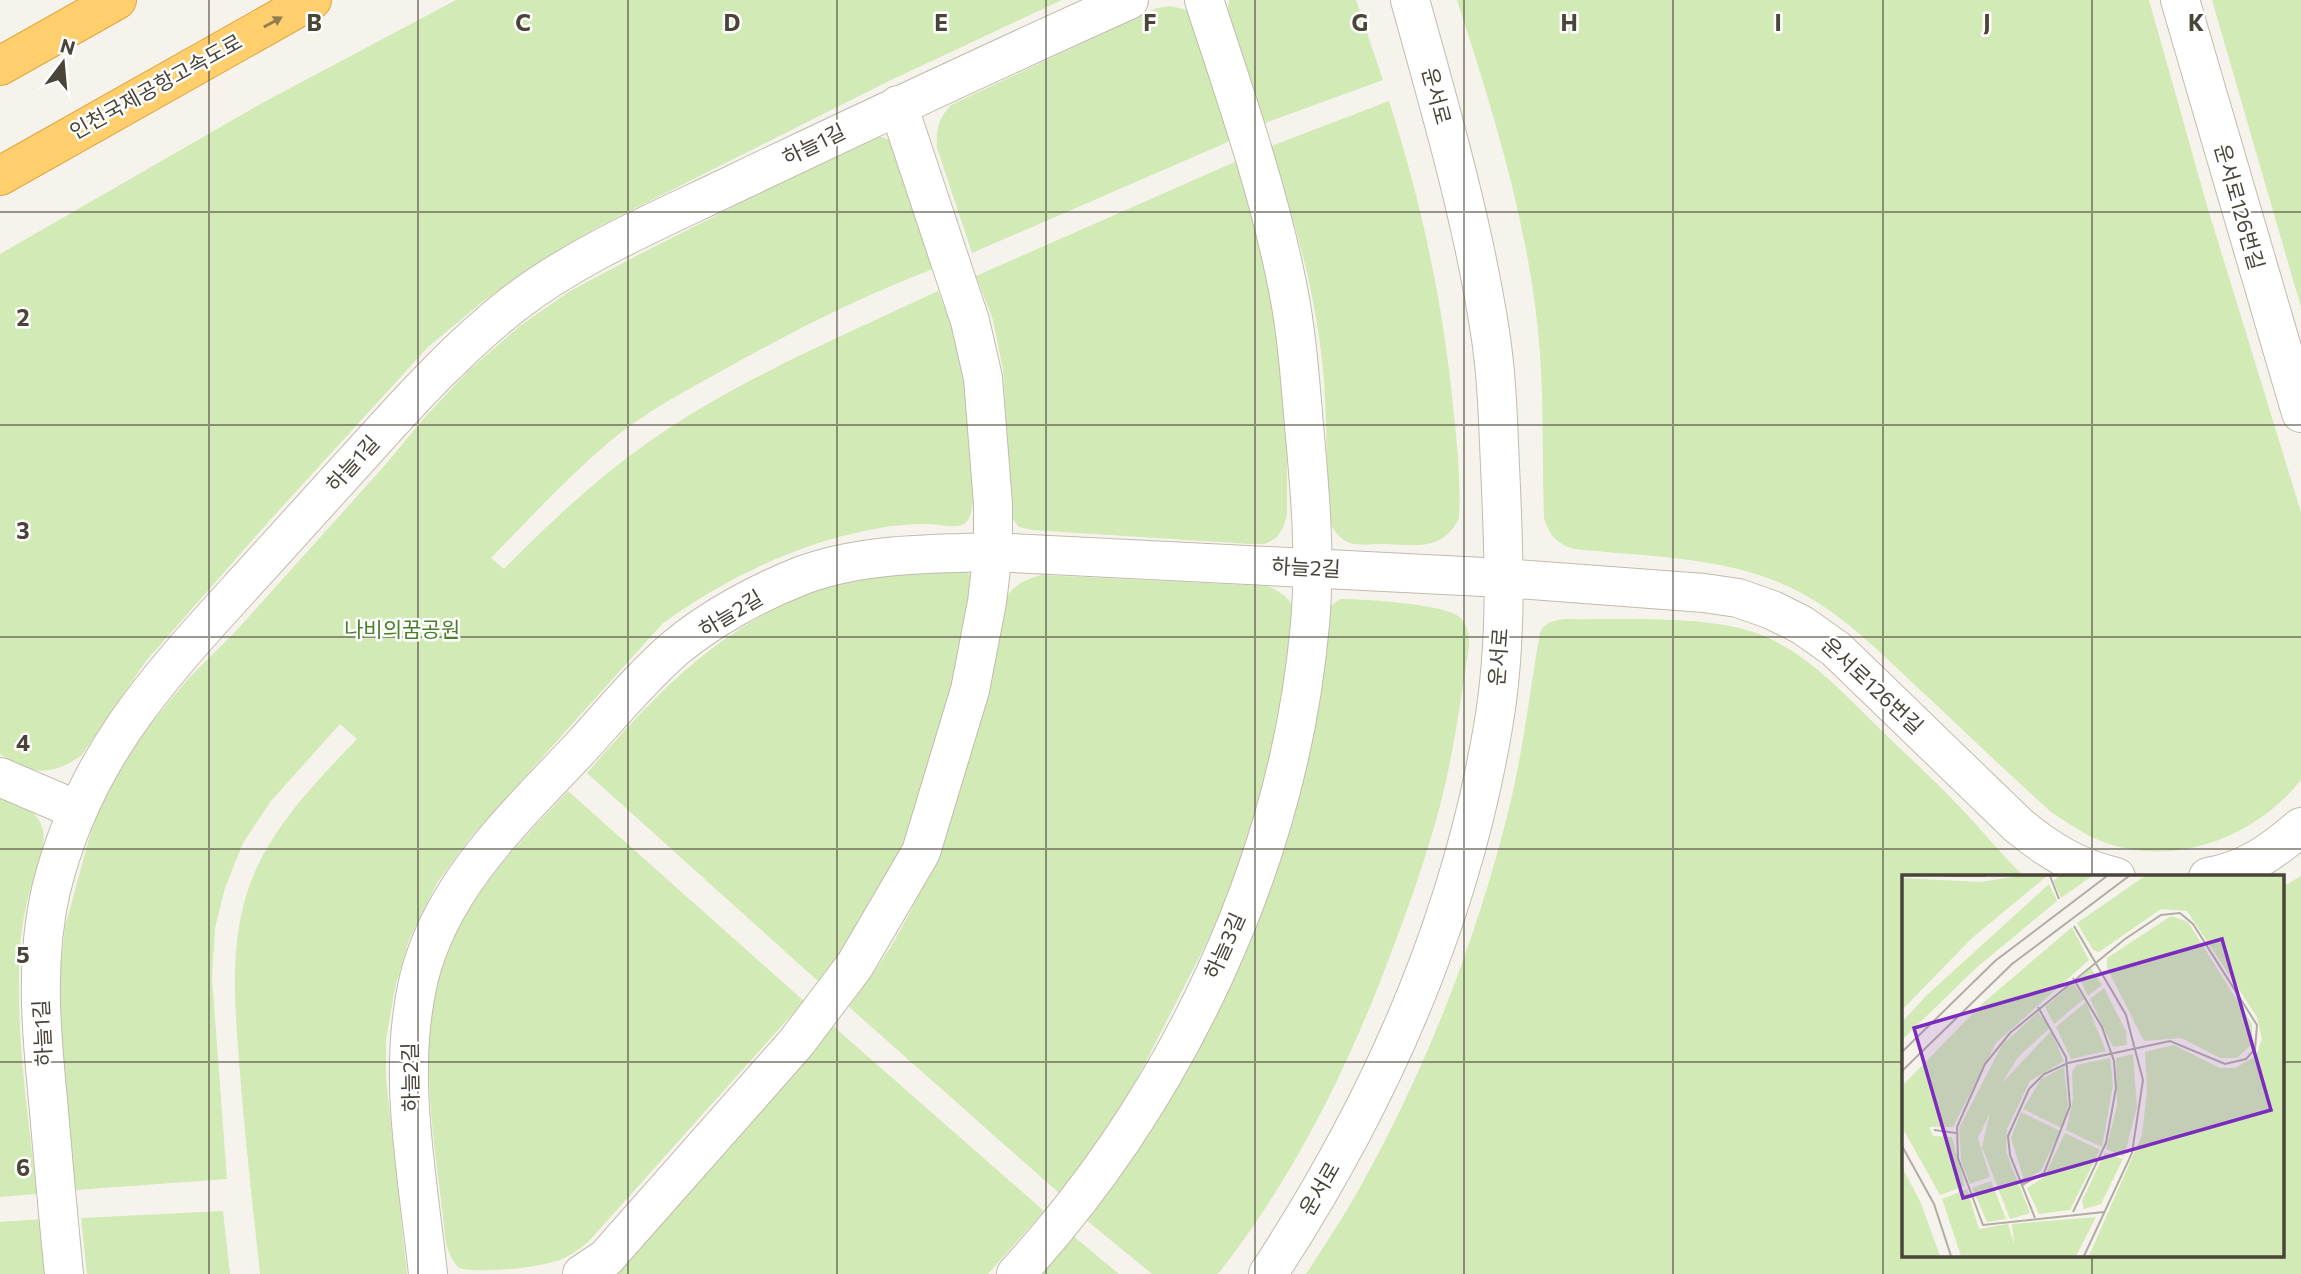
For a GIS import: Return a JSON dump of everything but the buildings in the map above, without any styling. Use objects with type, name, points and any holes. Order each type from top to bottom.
[{"type":"highway","points":[[0,66],[117,0]]},
{"type":"highway","name":"인천국제공항고속도로","points":[[0,176],[312,0]]},
{"type":"street","name":"하늘1길","points":[[64,1274],[41,1031],[40,988],[50,893],[77,810],[97,769],[130,717],[178,657],[416,394],[514,304],[573,265],[648,225],[898,105],[1129,0]]},
{"type":"street","name":"하늘3길","points":[[1016,1274],[1098,1177],[1150,1095],[1201,1002],[1242,909],[1274,816],[1297,716],[1310,623],[1312,568],[1312,520],[1299,366],[1289,292],[1276,235],[1243,120],[1204,0]]},
{"type":"street","name":"운서로","points":[[1268,1274],[1335,1164],[1384,1070],[1420,986],[1452,900],[1475,815],[1493,725],[1502,646],[1503,578],[1497,416],[1490,334],[1475,255],[1410,0]]},
{"type":"street","name":"운서로126번길","points":[[2180,0],[2301,413]]},
{"type":"street","points":[[582,1274],[606,1258],[796,1042],[855,965],[921,852],[970,690],[987,602],[993,552],[993,504],[981,366],[967,309],[898,105]]},
{"type":"street","name":"하늘2길","points":[[428,1274],[408,1066],[412,1015],[420,976],[435,931],[454,894],[478,861],[639,683],[675,649],[713,622],[753,598],[804,575],[855,561],[913,554],[993,552],[1503,578]]},
{"type":"street","name":"운서로126번길","points":[[1503,578],[1704,593],[1738,598],[1772,610],[1802,625],[1836,649],[2010,818],[2044,847],[2071,863],[2110,875]]},
{"type":"street","points":[[0,777],[77,810]]},
{"type":"street","points":[[2218,875],[2229,873],[2270,854],[2301,827]]},
{"type":"green space","points":[[456,0],[1062,0],[889,81],[596,228],[531,267],[481,303],[428,347],[270,520],[146,661],[82,755],[60,767],[41,771],[11,761],[0,754],[0,254],[264,102]]},
{"type":"green space","points":[[1229,0],[1356,0],[1383,80],[1260,125],[1228,9]]},
{"type":"green space","points":[[1457,0],[2149,0],[2208,209],[2301,512],[2301,780],[2260,818],[2210,843],[2156,851],[2128,849],[2101,841],[2050,811],[1856,631],[1796,590],[1773,580],[1725,566],[1675,558],[1574,549],[1554,538],[1544,518],[1540,353],[1520,218],[1497,130]]},
{"type":"green space","points":[[2212,0],[2301,0],[2301,307],[2293,280]]},
{"type":"green space","points":[[1170,6],[1184,9],[1197,18],[1230,141],[972,253],[937,148],[939,125],[951,105],[1157,8]]},
{"type":"green space","points":[[1389,101],[1421,214],[1437,290],[1449,367],[1458,462],[1459,518],[1445,537],[1427,544],[1362,545],[1345,541],[1338,535],[1327,515],[1324,381],[1317,321],[1297,233],[1269,147]]},
{"type":"green space","name":"나비의꿈공원","points":[[882,137],[893,141],[936,268],[802,327],[650,412],[593,456],[491,558],[504,569],[606,475],[643,446],[712,402],[786,362],[938,291],[963,371],[974,472],[974,496],[970,514],[964,524],[960,525],[892,526],[822,542],[765,564],[686,607],[662,624],[469,839],[437,883],[409,940],[395,988],[386,1040],[386,1078],[407,1274],[260,1274],[236,1023],[236,947],[245,898],[274,836],[300,802],[357,739],[340,724],[271,801],[243,843],[225,888],[215,928],[212,978],[227,1179],[76,1190],[65,1087],[61,1012],[61,965],[65,927],[90,835],[109,784],[139,738],[187,680],[236,631],[425,417],[469,370],[521,325],[570,291],[640,254],[869,138]]},
{"type":"green space","points":[[1237,161],[1248,188],[1277,322],[1287,433],[1287,515],[1283,528],[1276,538],[1265,544],[1250,544],[1019,527],[1012,518],[1003,370],[993,320],[976,276]]},
{"type":"green space","points":[[892,571],[966,572],[971,576],[973,586],[950,706],[904,843],[844,951],[819,982],[587,773],[669,686],[697,660],[727,638],[759,617],[795,599],[841,582]]},
{"type":"green space","points":[[1041,575],[1267,586],[1287,598],[1299,619],[1262,791],[1239,866],[1213,930],[1136,1081],[1098,1144],[1059,1193],[849,1007],[897,936],[918,895],[952,814],[976,730],[1004,600],[1020,584]]},
{"type":"green space","points":[[1340,599],[1436,608],[1458,616],[1466,626],[1469,646],[1463,685],[1450,763],[1436,821],[1406,912],[1358,1034],[1318,1118],[1272,1198],[1218,1274],[1152,1274],[1085,1219],[1126,1167],[1170,1095],[1325,619],[1331,606]]},
{"type":"green space","points":[[1564,619],[1698,622],[1739,628],[1779,643],[1814,667],[1846,695],[1965,812],[2023,875],[1902,875],[1902,1256],[2284,1256],[2284,886],[2301,876],[2301,1274],[1306,1274],[1346,1211],[1384,1143],[1429,1048],[1467,950],[1511,800],[1540,633],[1549,623]]},
{"type":"green space","points":[[568,791],[804,1001],[589,1241],[557,1261],[529,1267],[468,1270],[459,1268],[446,1244],[433,1135],[429,1059],[437,986],[447,952],[484,886]]},
{"type":"green space","points":[[0,794],[20,803],[37,817],[44,838],[24,917],[19,981],[23,1073],[37,1194],[0,1197]]},
{"type":"green space","points":[[833,1026],[1044,1211],[988,1274],[614,1274],[686,1196]]},
{"type":"green space","points":[[223,1211],[230,1274],[87,1274],[81,1218]]},
{"type":"green space","points":[[42,1219],[47,1274],[0,1274],[0,1222]]},
{"type":"green space","points":[[1072,1235],[1119,1274],[1039,1274]]}]
